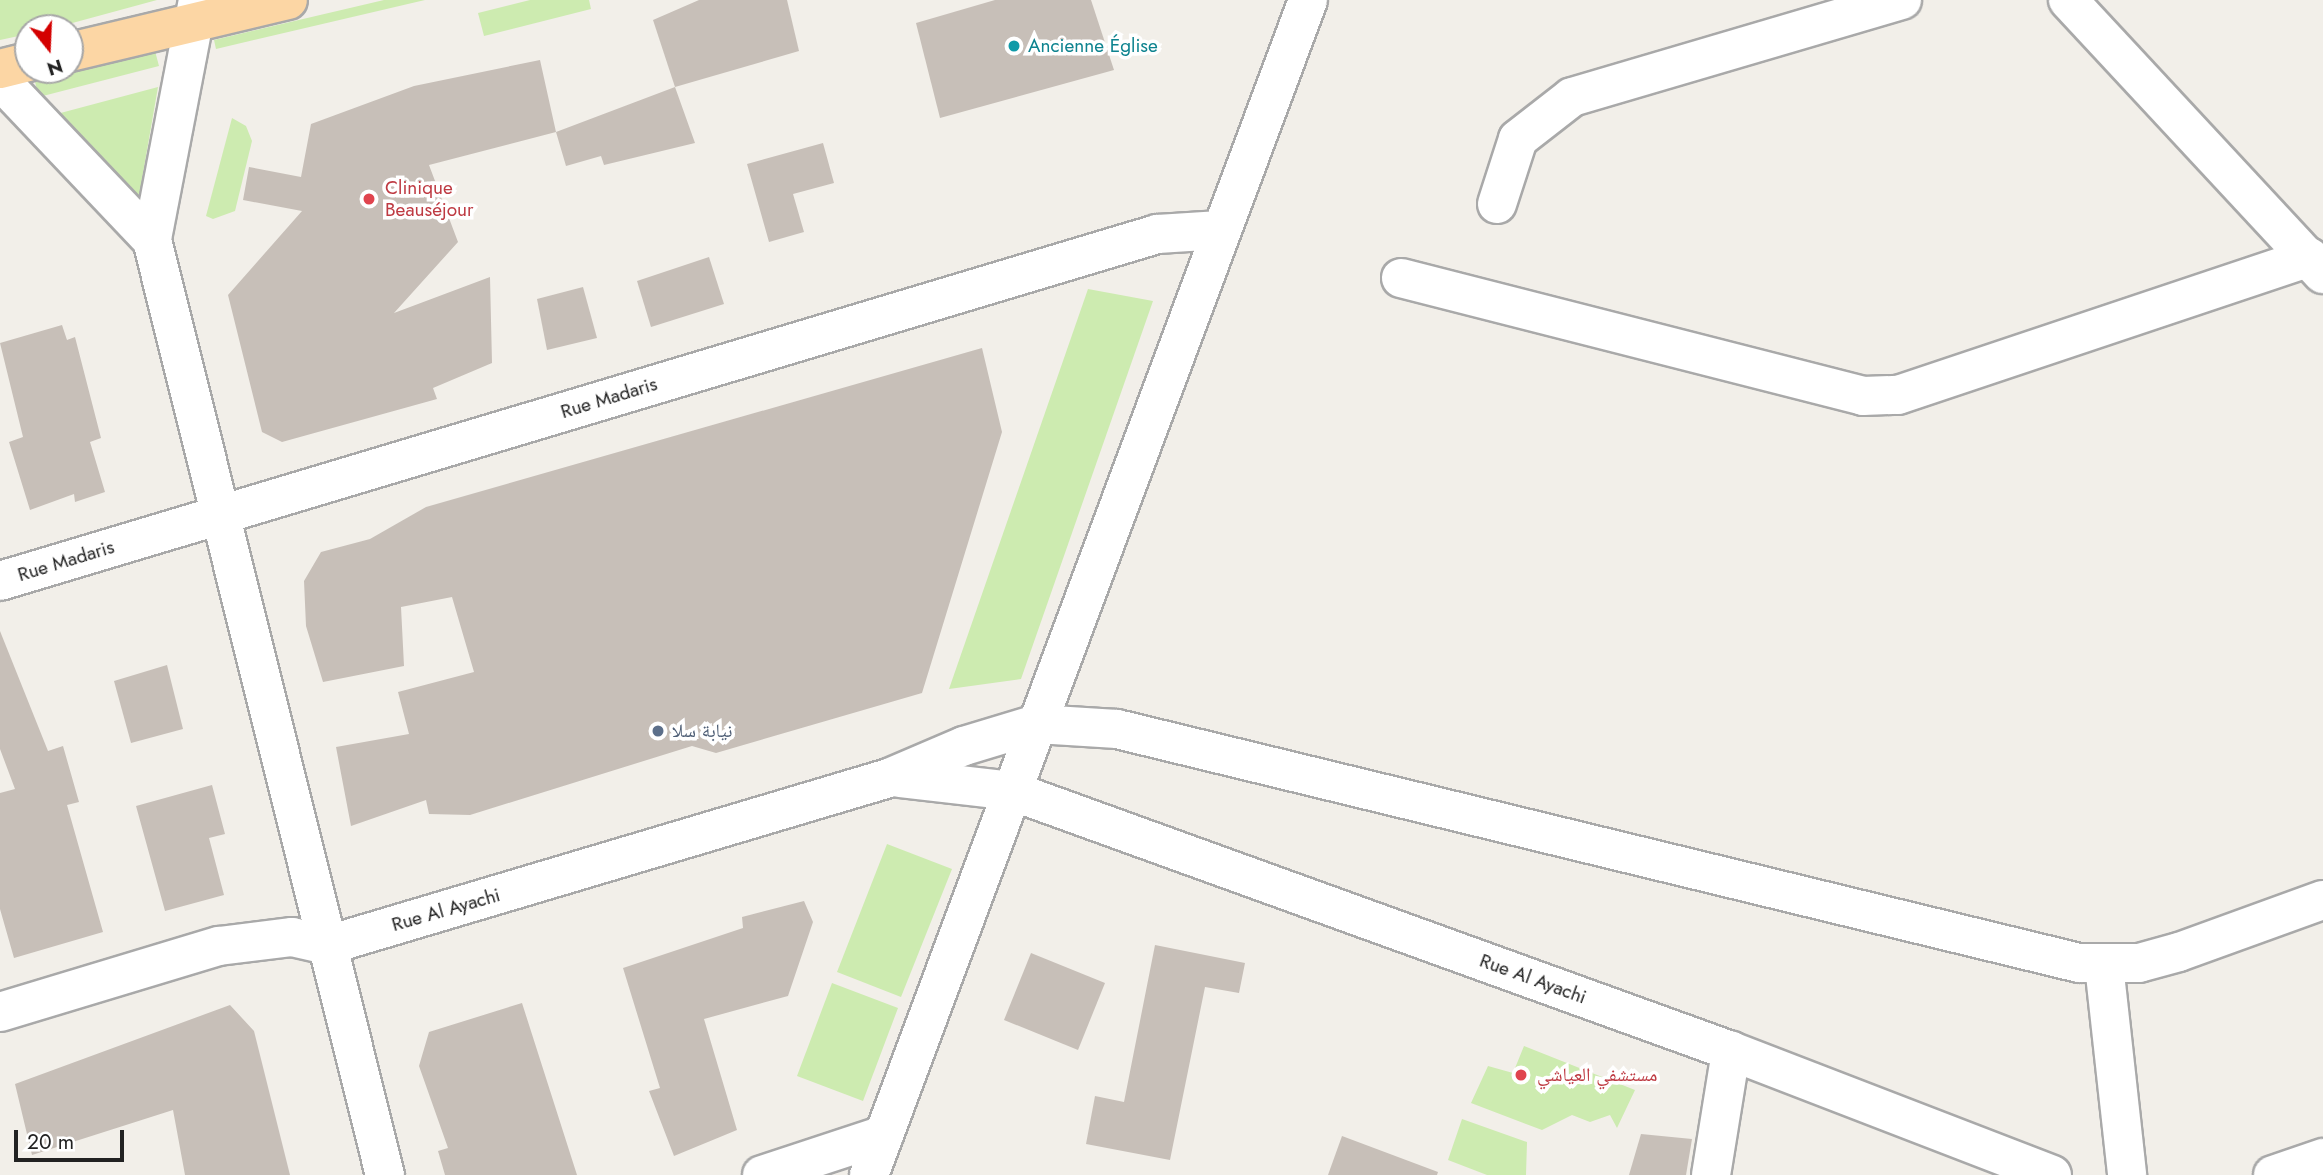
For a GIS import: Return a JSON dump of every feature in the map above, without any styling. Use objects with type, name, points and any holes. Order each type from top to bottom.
[{"type":"main road","points":[[84,47],[196,11],[288,0]]},
{"type":"street","points":[[869,1175],[1308,0]]},
{"type":"street","points":[[1497,204],[1518,139],[1572,97],[1902,0]]},
{"type":"street","points":[[1401,278],[1863,396],[1898,395],[2316,266],[2068,0]]},
{"type":"street","points":[[196,11],[152,240],[385,1175]]},
{"type":"street","points":[[0,80],[152,240]]},
{"type":"street","name":"Rue Madaris","points":[[0,581],[1157,234],[1221,230]]},
{"type":"street","points":[[889,778],[964,746],[1037,724],[1117,729],[2104,965],[2179,953],[2323,900]]},
{"type":"street","name":"Rue Al Ayachi","points":[[0,1012],[257,938],[328,944],[889,778],[930,776],[1012,791],[1731,1051],[2052,1175]]},
{"type":"street","points":[[2104,965],[2127,1175]]},
{"type":"street","points":[[1711,1175],[1731,1051]]},
{"type":"street","points":[[762,1175],[884,1135]]},
{"type":"street","points":[[2273,1175],[2323,1158]]},
{"type":"green space","points":[[0,0],[157,0],[84,20],[84,14],[14,14],[14,37],[0,40]]},
{"type":"green space","points":[[384,0],[425,0],[216,49],[214,40]]},
{"type":"green space","points":[[530,0],[589,0],[591,9],[484,36],[478,13]]},
{"type":"green space","points":[[155,51],[159,66],[39,97],[36,84],[84,84],[84,69]]},
{"type":"green space","points":[[158,87],[138,202],[53,115]]},
{"type":"green space","points":[[232,118],[246,126],[252,141],[235,211],[213,219],[206,216]]},
{"type":"green space","points":[[1088,289],[1153,301],[1021,679],[949,689]]},
{"type":"green space","points":[[887,844],[952,869],[901,997],[837,972]]},
{"type":"green space","points":[[832,983],[898,1008],[863,1101],[797,1076]]},
{"type":"green space","points":[[1524,1046],[1635,1090],[1617,1128],[1610,1115],[1590,1122],[1572,1115],[1542,1130],[1471,1103],[1488,1066],[1513,1073]]},
{"type":"green space","points":[[1462,1119],[1527,1142],[1526,1175],[1487,1175],[1448,1160]]},
{"type":"building","points":[[699,0],[787,0],[799,51],[675,87],[653,20]]},
{"type":"building","name":"Ancienne Église","points":[[995,0],[1091,0],[1114,70],[940,118],[916,23]]},
{"type":"building","points":[[540,60],[556,132],[429,165],[458,242],[394,313],[490,277],[492,363],[433,388],[437,399],[282,442],[262,432],[228,295],[302,211],[243,200],[249,167],[301,177],[311,124],[414,86]]},
{"type":"building","points":[[675,87],[695,143],[604,165],[601,156],[566,166],[556,132]]},
{"type":"building","points":[[823,143],[834,183],[793,194],[804,232],[769,242],[747,164]]},
{"type":"building","points":[[709,257],[724,304],[651,327],[637,281]]},
{"type":"building","points":[[583,287],[597,338],[547,350],[537,299]]},
{"type":"building","points":[[62,325],[67,340],[75,337],[101,438],[90,442],[105,492],[75,502],[74,494],[30,510],[9,442],[23,437],[0,343]]},
{"type":"building","points":[[982,348],[1002,432],[922,693],[716,753],[692,746],[470,815],[429,814],[426,800],[351,826],[336,747],[409,734],[398,692],[474,672],[452,597],[401,607],[404,666],[323,682],[306,626],[304,581],[321,552],[370,539],[426,507]]},
{"type":"building","points":[[0,631],[48,751],[63,746],[79,802],[67,805],[103,932],[14,958],[0,909],[0,793],[15,789],[0,749]]},
{"type":"building","points":[[167,665],[183,729],[131,743],[114,681]]},
{"type":"building","points":[[212,785],[225,834],[209,838],[224,895],[165,911],[136,806]]},
{"type":"building","points":[[804,901],[813,922],[788,996],[704,1019],[737,1130],[674,1156],[649,1091],[660,1088],[623,968],[743,928],[742,917]]},
{"type":"building","points":[[1155,945],[1245,963],[1239,993],[1205,987],[1170,1160],[1086,1144],[1095,1096],[1124,1102]]},
{"type":"building","points":[[1031,953],[1105,983],[1078,1050],[1004,1020]]},
{"type":"building","points":[[522,1003],[577,1175],[445,1175],[438,1151],[448,1148],[419,1066],[429,1032]]},
{"type":"building","points":[[230,1005],[254,1031],[290,1175],[185,1175],[173,1110],[32,1155],[15,1084]]},
{"type":"building","points":[[1641,1134],[1692,1139],[1686,1175],[1629,1175]]},
{"type":"building","points":[[1342,1136],[1438,1172],[1437,1175],[1328,1175]]},
{"type":"place","name":"Ancienne Église","points":[[1014,46]]},
{"type":"place","name":"Clinique Beauséjour","points":[[369,199]]},
{"type":"place","name":"نيابة سلا","points":[[658,731]]},
{"type":"place","name":"مستشفي العياشي","points":[[1521,1075]]}]
